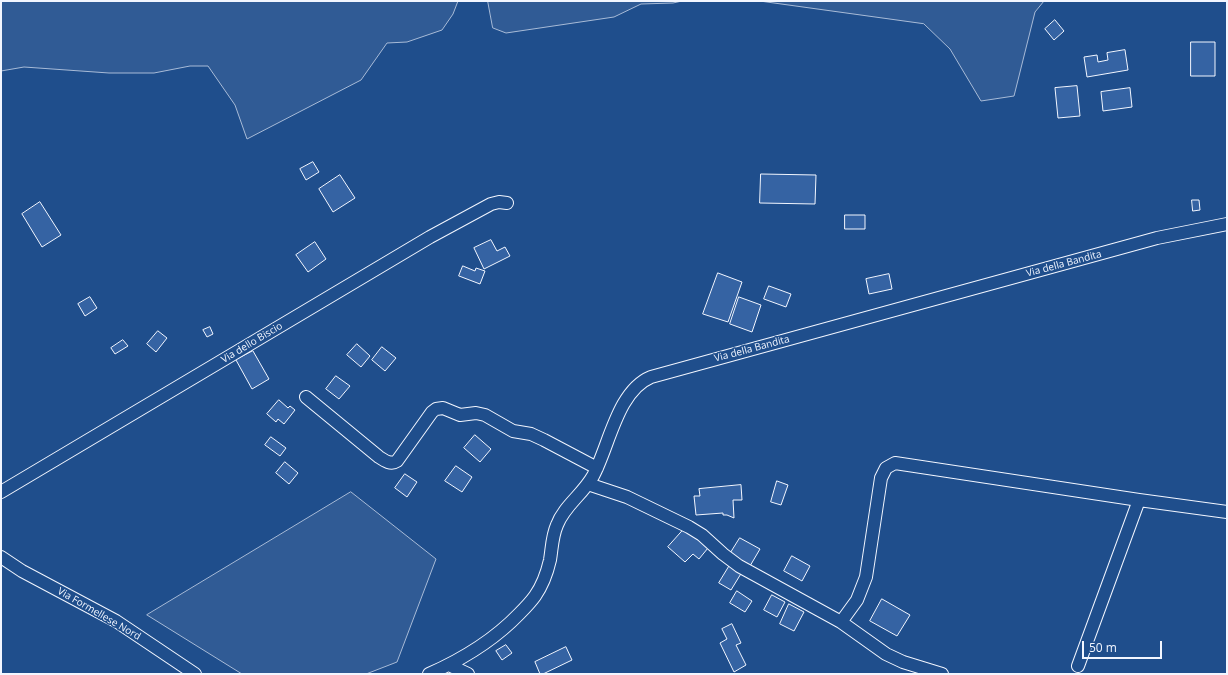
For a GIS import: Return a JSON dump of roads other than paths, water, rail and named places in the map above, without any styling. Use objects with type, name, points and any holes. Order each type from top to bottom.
[{"type":"street","name":"Via dello Biscio","points":[[1,492],[430,237],[491,204],[499,202],[507,203]]},
{"type":"street","name":"Via della Bandita","points":[[429,674],[449,665],[490,640],[515,618],[532,600],[540,588],[547,572],[554,535],[561,516],[588,484],[597,468],[627,400],[635,388],[642,382],[651,377],[1157,238],[1227,224]]},
{"type":"street","points":[[306,397],[388,463],[397,461],[432,412],[436,409],[443,408],[460,415],[476,413],[489,417],[513,432],[531,434],[541,438],[597,468]]},
{"type":"street","points":[[841,622],[853,605],[864,583],[881,478],[884,470],[892,464],[897,463],[1227,512]]},
{"type":"street","points":[[588,484],[634,500],[695,531],[739,566],[841,622],[886,654],[902,662],[942,674]]},
{"type":"street","points":[[1078,666],[1139,500]]},
{"type":"street","name":"Via Formellese Nord","points":[[1,557],[22,571],[116,622],[196,674]]},
{"type":"street","points":[[449,665],[468,674]]}]
